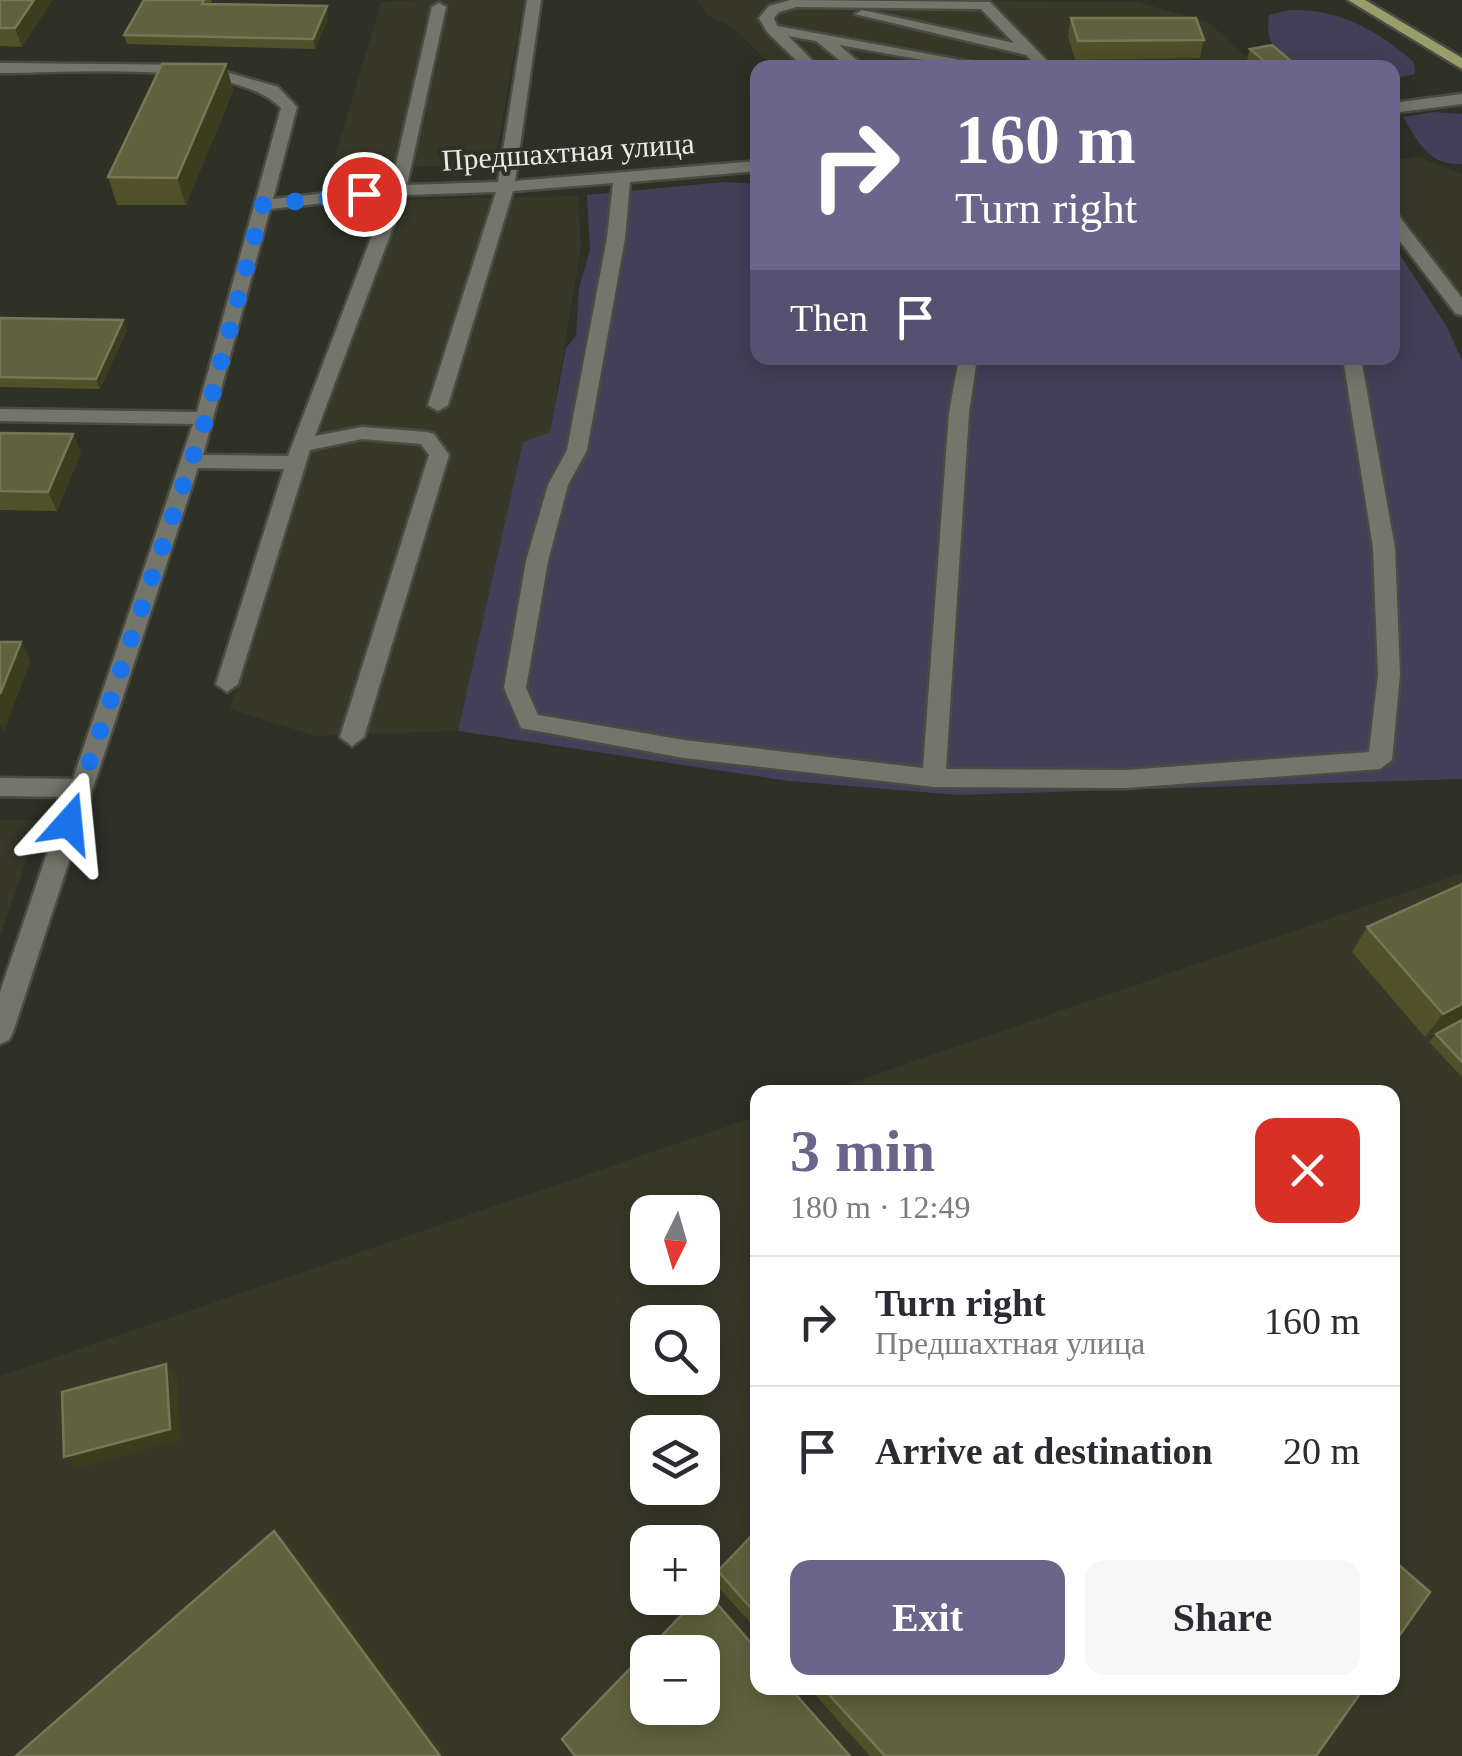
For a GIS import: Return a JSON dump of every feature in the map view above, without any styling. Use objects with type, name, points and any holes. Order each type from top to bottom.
[{"type":"main road","points":[[1355,0],[1462,64]]},
{"type":"street","points":[[438,405],[506,187],[534,0]]},
{"type":"street","points":[[813,2],[1034,53]]},
{"type":"street","points":[[804,60],[772,30],[766,18],[774,9],[813,2],[982,2],[1040,60]]},
{"type":"street","points":[[227,684],[272,533],[398,190],[439,7]]},
{"type":"street","points":[[772,30],[951,60]]},
{"type":"street","points":[[819,37],[849,60]]},
{"type":"street","points":[[0,68],[202,70],[273,90],[288,106],[206,418],[0,1032]]},
{"type":"street","points":[[1400,107],[1462,99]]},
{"type":"street","name":"Предшахтная улица","points":[[263,205],[398,190],[506,187],[750,167]]},
{"type":"street","points":[[622,176],[616,238],[578,450],[552,504],[537,561],[518,670],[515,688],[528,722],[684,750],[934,778],[1126,779],[1380,760],[1389,675],[1384,548],[1353,365]]},
{"type":"street","points":[[1400,229],[1462,310]]},
{"type":"street","points":[[934,778],[960,412],[967,365]]},
{"type":"street","points":[[0,415],[206,418]]},
{"type":"street","points":[[192,461],[300,454],[362,433],[427,438],[439,455],[352,737]]},
{"type":"street","points":[[0,787],[80,788]]},
{"type":"shaded area","points":[[524,0],[494,165],[332,168],[381,2]]},
{"type":"shaded area","points":[[697,0],[1137,2],[1208,22],[1250,60],[766,60],[732,27],[708,16]]},
{"type":"shaded area","points":[[1308,11],[1357,24],[1414,62],[1415,74],[1400,77],[1400,60],[1291,60],[1278,51],[1269,36],[1269,15]]},
{"type":"shaded area","points":[[1435,112],[1462,114],[1462,164],[1433,157],[1403,117]]},
{"type":"shaded area","points":[[1419,157],[1462,174],[1462,302],[1400,221],[1400,158]]},
{"type":"shaded area","points":[[724,182],[750,184],[750,365],[1400,365],[1400,255],[1447,327],[1462,360],[1462,779],[958,795],[789,781],[458,731],[523,442],[550,432],[566,348],[576,336],[579,288],[590,250],[587,195]]},
{"type":"shaded area","points":[[578,196],[581,248],[550,432],[523,443],[458,731],[315,736],[230,709],[317,423],[399,200]]},
{"type":"shaded area","points":[[0,820],[40,820],[0,937]]},
{"type":"shaded area","points":[[1462,873],[1462,1756],[0,1756],[0,1376],[750,1118],[750,1695],[1400,1695],[1400,1085],[844,1085]]},
{"type":"building","points":[[0,0],[34,0],[15,28],[0,28]]},
{"type":"building","points":[[144,0],[327,6],[313,39],[124,35]]},
{"type":"building","points":[[1071,18],[1196,18],[1204,40],[1078,41]]},
{"type":"building","points":[[1272,45],[1290,60],[1263,60],[1250,49]]},
{"type":"building","points":[[162,64],[226,64],[177,178],[108,177]]},
{"type":"building","points":[[0,318],[123,320],[96,379],[0,377]]},
{"type":"building","points":[[0,433],[73,434],[48,492],[0,491]]},
{"type":"building","points":[[0,642],[21,642],[0,694]]},
{"type":"building","points":[[1462,884],[1462,1004],[1443,1014],[1367,927]]},
{"type":"building","points":[[1462,1020],[1462,1062],[1436,1034]]},
{"type":"building","points":[[166,1364],[170,1429],[64,1457],[62,1392]]},
{"type":"building","points":[[274,1531],[440,1756],[16,1756]]},
{"type":"building","points":[[750,1537],[750,1607],[720,1569]]},
{"type":"building","points":[[1400,1566],[1430,1592],[1400,1635]]},
{"type":"building","points":[[720,1607],[750,1642],[750,1695],[796,1695],[850,1756],[575,1756],[562,1739],[630,1668],[630,1725],[720,1725],[720,1635],[662,1635],[682,1615],[720,1615]]},
{"type":"building","points":[[829,1695],[1359,1695],[1316,1756],[885,1756]]},
{"type":"route","points":[[69,823],[206,418],[263,205],[364,194]]}]
